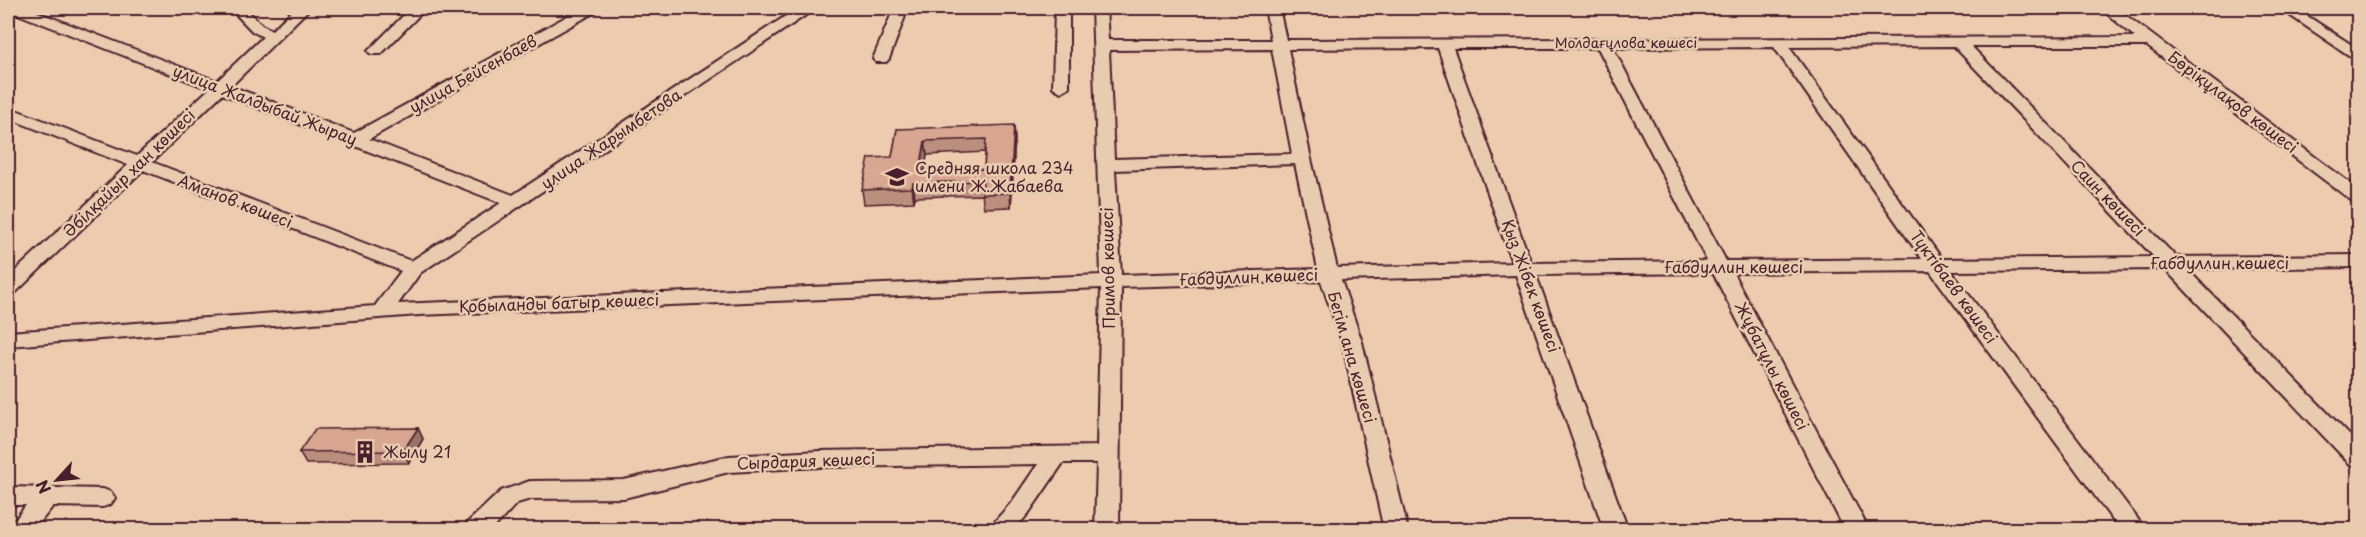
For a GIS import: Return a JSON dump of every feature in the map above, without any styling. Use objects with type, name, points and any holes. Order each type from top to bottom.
[{"type":"street","name":"улица Жалдыбай Жырау","points":[[15,8],[516,202]]},
{"type":"street","points":[[237,8],[256,28],[272,36]]},
{"type":"street","name":"Әбілқайыр хан көшесі","points":[[8,289],[303,8]]},
{"type":"street","points":[[376,51],[419,8]]},
{"type":"street","name":"улица Бейсенбаев","points":[[354,140],[592,8]]},
{"type":"street","name":"улица Жарымбетова","points":[[413,269],[807,8]]},
{"type":"street","points":[[881,59],[901,8]]},
{"type":"street","points":[[1061,87],[1062,8]]},
{"type":"street","name":"Примов көшесі","points":[[1099,8],[1110,281],[1107,530]]},
{"type":"street","name":"Бегім ана көшесі","points":[[1272,8],[1302,159],[1329,274],[1352,342],[1396,530]]},
{"type":"street","name":"Бөріқұлақов көшесі","points":[[2108,8],[2355,190]]},
{"type":"street","points":[[2286,8],[2358,55]]},
{"type":"street","name":"Молдағұлова көшесі","points":[[1101,45],[2152,41]]},
{"type":"street","name":"Түктібаев көшесі","points":[[1778,42],[1936,265],[2134,530]]},
{"type":"street","name":"Саин көшесі","points":[[1958,42],[2358,458]]},
{"type":"street","name":"Жұбатұлы көшесі","points":[[1603,43],[1857,530]]},
{"type":"street","name":"Қыз Жібек көшесі","points":[[1444,44],[1616,530]]},
{"type":"street","name":"Аманов көшесі","points":[[8,112],[413,269]]},
{"type":"street","points":[[1106,165],[1302,159]]},
{"type":"street","name":"Ғабдуллин көшесі","points":[[1110,281],[1525,269],[2358,261]]},
{"type":"street","points":[[381,311],[413,269]]},
{"type":"street","name":"Қобыланды батыр көшесі","points":[[8,339],[381,311],[1110,281]]},
{"type":"street","name":"Сырдария көшесі","points":[[476,530],[509,497],[530,490],[624,489],[729,464],[820,459],[1108,454]]},
{"type":"street","points":[[999,530],[1020,508],[1056,455]]},
{"type":"street","points":[[8,496],[103,498]]},
{"type":"street","points":[[19,530],[47,497]]},
{"type":"building","points":[[1014,125],[1010,193],[982,194],[983,181],[913,183],[912,188],[862,190],[869,158],[892,157],[897,129]],"holes":[[[986,139],[984,169],[920,171],[925,141]]]},
{"type":"building","points":[[418,428],[403,451],[299,452],[315,429]]},
{"type":"place","name":"Средняя школа 234 имени Ж.Жабаева","points":[[897,177]]},
{"type":"place","name":"Жылу 21","points":[[365,452]]}]
